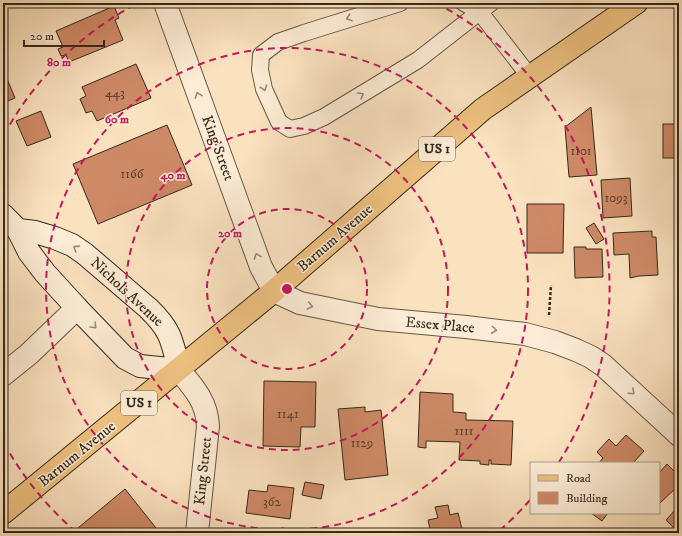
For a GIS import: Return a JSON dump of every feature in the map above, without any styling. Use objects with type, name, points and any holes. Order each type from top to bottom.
[{"type":"main road","name":"Barnum Avenue","points":[[3,513],[274,291],[483,109],[636,3]]},
{"type":"street","name":"King Street","points":[[165,3],[259,260],[274,291]]},
{"type":"street","points":[[3,215],[18,230],[29,252],[45,273],[121,355],[131,363],[140,366],[179,370]]},
{"type":"street","name":"Nichols Avenue","points":[[18,230],[35,232],[72,245],[85,254],[142,303],[157,317],[170,334],[179,370]]},
{"type":"street","name":"Essex Place","points":[[274,291],[300,304],[378,319],[525,334],[555,342],[591,357],[603,365],[679,436]]},
{"type":"street","points":[[3,375],[29,354],[76,308]]},
{"type":"street","name":"King Street","points":[[179,370],[199,394],[207,415],[208,426],[197,533]]},
{"type":"lane","points":[[400,3],[278,42],[261,55],[260,70],[264,89],[278,122],[290,129],[304,126],[324,117],[418,60],[485,7]]},
{"type":"lane","points":[[464,3],[485,7],[530,77]]},
{"type":"path","points":[[549,320],[551,285]]},
{"type":"building","points":[[114,6],[119,18],[115,20],[123,40],[69,62],[66,55],[61,56],[58,49],[63,47],[56,31]]},
{"type":"building","points":[[136,64],[151,98],[97,121],[92,111],[86,113],[80,99],[86,96],[82,87]]},
{"type":"building","points":[[3,69],[15,98],[3,103]]},
{"type":"building","points":[[591,107],[597,175],[569,177],[565,127]]},
{"type":"building","points":[[41,111],[51,137],[27,146],[16,121]]},
{"type":"building","points":[[663,124],[679,124],[679,158],[663,158]]},
{"type":"building","points":[[167,125],[192,185],[98,224],[73,164]]},
{"type":"building","points":[[630,178],[632,216],[603,218],[601,180]]},
{"type":"building","points":[[527,204],[564,204],[563,253],[527,253]]},
{"type":"building","points":[[594,223],[604,239],[596,244],[586,228]]},
{"type":"building","points":[[652,231],[652,237],[656,237],[658,275],[630,278],[629,254],[614,255],[613,233]]},
{"type":"building","points":[[574,247],[602,249],[603,277],[575,278]]},
{"type":"building","points":[[264,381],[316,382],[315,427],[301,427],[300,447],[263,446]]},
{"type":"building","points":[[420,392],[453,394],[453,412],[466,413],[466,420],[513,421],[511,465],[491,464],[491,460],[489,460],[489,465],[480,464],[480,461],[459,460],[460,442],[426,441],[426,448],[418,447]]},
{"type":"building","points":[[365,407],[365,412],[381,410],[388,475],[345,480],[338,409]]},
{"type":"building","points":[[626,435],[644,451],[634,462],[600,462],[603,458],[597,452],[609,439],[616,446]]},
{"type":"building","points":[[667,464],[679,476],[679,485],[660,503],[660,472]]},
{"type":"building","points":[[305,482],[324,485],[321,499],[302,495]]},
{"type":"building","points":[[268,485],[294,488],[290,519],[246,513],[249,490],[267,492]]},
{"type":"building","points":[[125,489],[160,533],[83,533],[78,528]]},
{"type":"building","points":[[448,505],[450,515],[458,513],[463,533],[431,533],[428,520],[438,518],[435,507]]},
{"type":"building","points":[[679,507],[679,533],[666,520]]},
{"type":"building","points":[[592,514],[607,514],[602,521]]},
{"type":"building","points":[[281,528],[311,531],[311,533],[280,533]]}]
